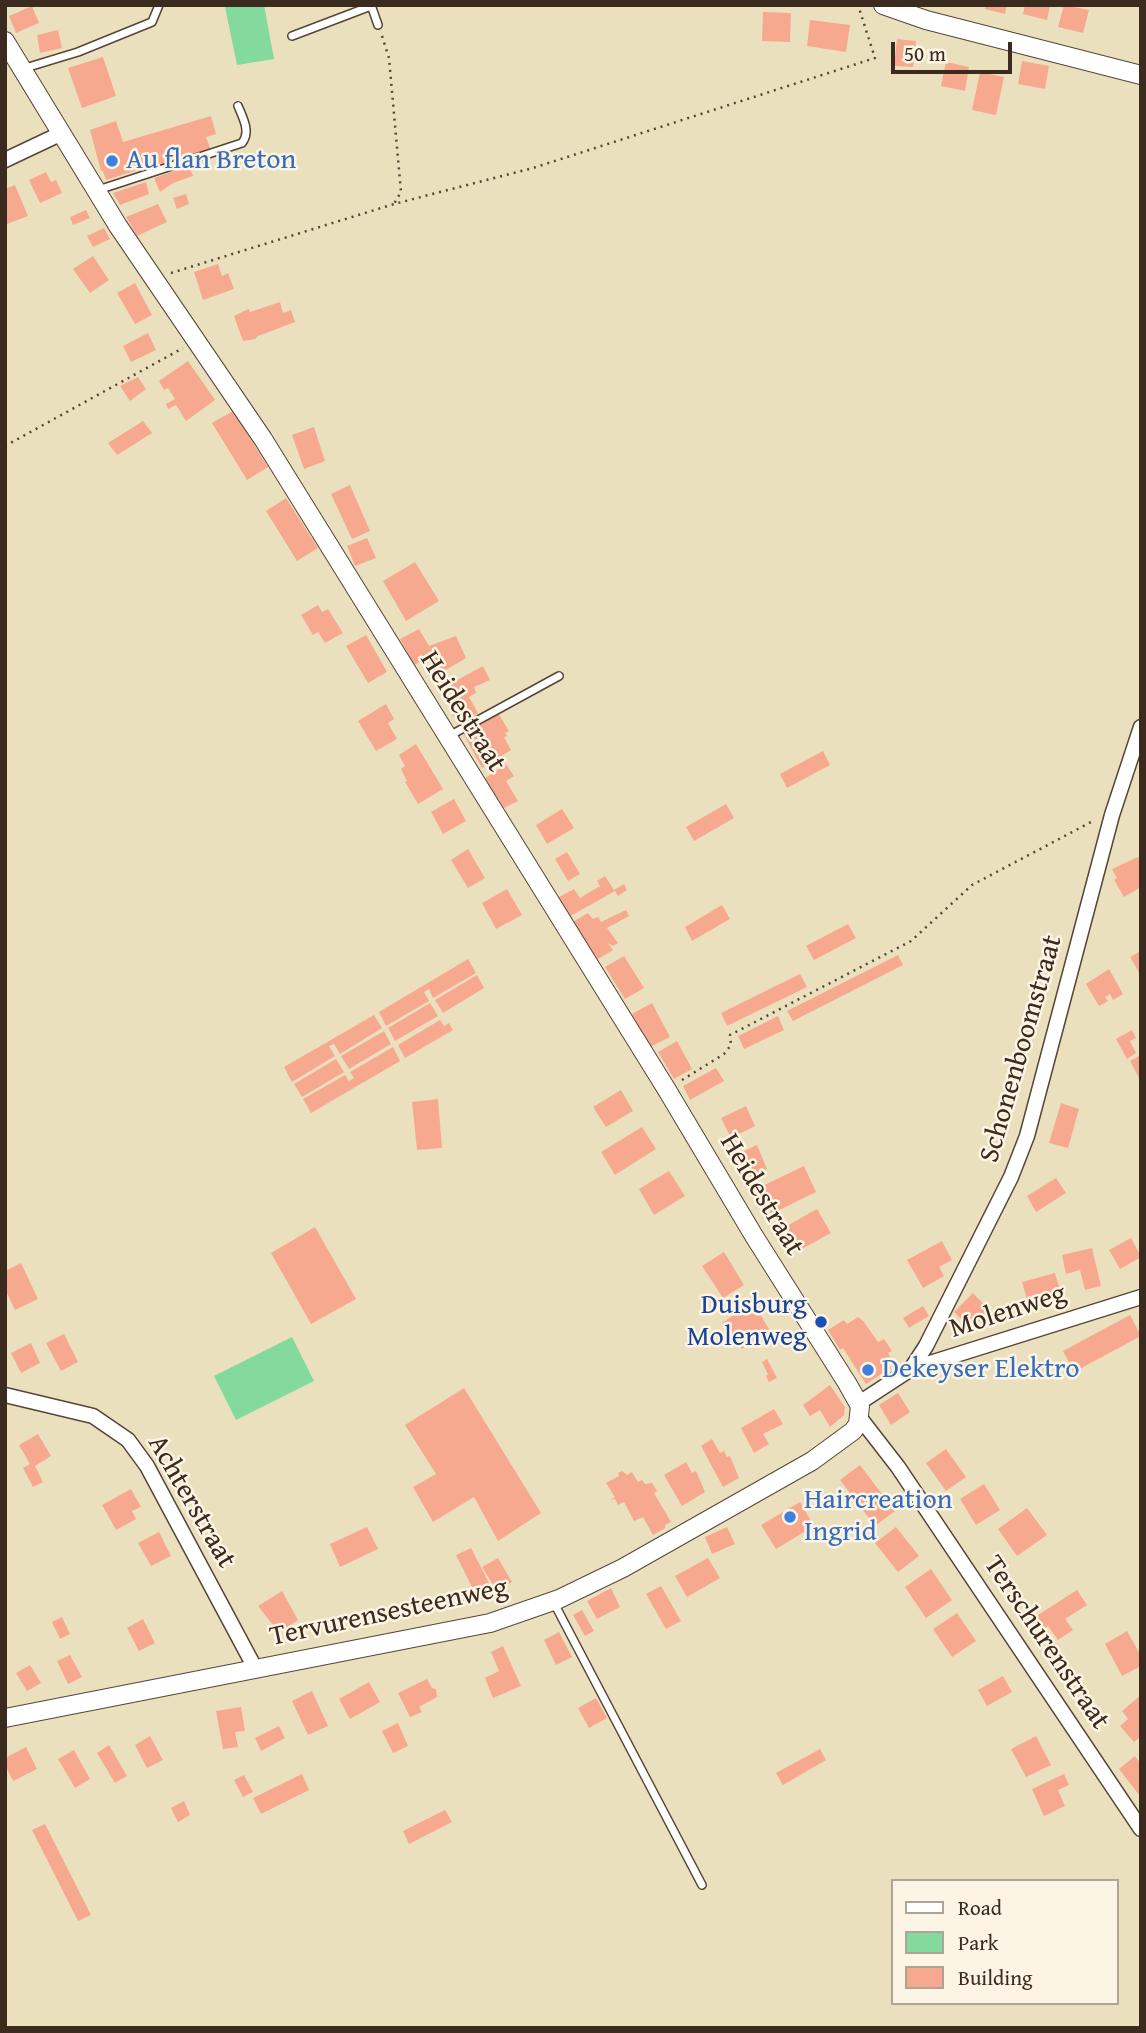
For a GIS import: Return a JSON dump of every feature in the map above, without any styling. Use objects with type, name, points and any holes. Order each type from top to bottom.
[{"type":"street","points":[[883,5],[938,24],[1141,75]]},
{"type":"street","name":"Heidestraat","points":[[5,41],[60,134],[153,279],[263,439],[667,1090],[859,1411]]},
{"type":"street","points":[[5,160],[60,134]]},
{"type":"street","name":"Schonenboomstraat","points":[[911,1369],[926,1346],[1005,1189],[1027,1136],[1112,815],[1141,727]]},
{"type":"street","name":"Molenweg","points":[[859,1411],[911,1369],[1141,1297]]},
{"type":"street","name":"Achterstraat","points":[[5,1395],[93,1416],[128,1440],[147,1466],[255,1668]]},
{"type":"street","name":"Tervurensesteenweg","points":[[5,1718],[490,1623],[553,1601],[622,1568],[812,1461],[853,1431],[859,1411]]},
{"type":"street","name":"Terschurenstraat","points":[[859,1411],[1141,1829]]},
{"type":"lane","points":[[22,69],[78,52],[152,22],[159,5]]},
{"type":"lane","points":[[292,36],[371,6],[378,24]]},
{"type":"lane","points":[[96,191],[242,143],[247,130],[238,106]]},
{"type":"lane","points":[[447,738],[559,676]]},
{"type":"lane","points":[[553,1601],[702,1885]]},
{"type":"path","points":[[153,279],[394,204],[533,168],[875,58],[858,5]]},
{"type":"path","points":[[378,24],[389,58],[401,192],[394,204]]},
{"type":"path","points":[[5,446],[196,341]]},
{"type":"path","points":[[667,1090],[724,1054],[731,1045],[730,1035],[911,940],[972,885],[1094,820],[1112,815]]},
{"type":"green space","points":[[264,5],[274,59],[237,65],[225,7]]},
{"type":"green space","points":[[292,1337],[314,1381],[236,1420],[214,1376]]},
{"type":"building","points":[[985,5],[1007,5],[1005,14],[985,9]]},
{"type":"building","points":[[1025,5],[1050,5],[1047,20],[1023,14]]},
{"type":"building","points":[[1064,5],[1089,10],[1083,33],[1058,27]]},
{"type":"building","points":[[32,6],[39,23],[16,33],[9,16]]},
{"type":"building","points":[[763,12],[791,13],[790,42],[762,41]]},
{"type":"building","points":[[810,20],[850,25],[846,52],[807,46]]},
{"type":"building","points":[[58,30],[62,48],[40,53],[37,35]]},
{"type":"building","points":[[897,39],[916,41],[913,67],[894,66]]},
{"type":"building","points":[[103,57],[116,96],[82,108],[68,68]]},
{"type":"building","points":[[1022,61],[1049,66],[1045,89],[1018,84]]},
{"type":"building","points":[[946,62],[969,67],[965,91],[941,86]]},
{"type":"building","points":[[980,72],[1004,77],[996,115],[972,110]]},
{"type":"building","points":[[211,116],[216,134],[206,137],[213,156],[142,181],[138,170],[106,180],[101,171],[90,130],[116,121],[123,142]]},
{"type":"building","points":[[189,166],[193,176],[173,183],[160,192],[154,178]]},
{"type":"building","points":[[46,172],[51,182],[56,180],[62,193],[40,203],[29,180]]},
{"type":"building","points":[[146,182],[149,194],[120,205],[113,193]]},
{"type":"building","points":[[15,185],[28,216],[7,224],[5,189]]},
{"type":"building","points":[[186,194],[189,204],[177,209],[173,198]]},
{"type":"building","points":[[158,204],[167,222],[137,236],[126,217]]},
{"type":"building","points":[[86,210],[90,218],[73,225],[70,217]]},
{"type":"building","points":[[104,228],[110,239],[93,247],[87,236]]},
{"type":"building","points":[[93,256],[109,280],[90,293],[73,269]]},
{"type":"building","points":[[218,264],[222,276],[228,273],[234,289],[203,300],[194,272]]},
{"type":"building","points":[[135,283],[152,315],[135,324],[117,293]]},
{"type":"building","points":[[280,302],[283,313],[291,310],[295,322],[255,339],[243,341],[234,316],[249,309],[250,312]]},
{"type":"building","points":[[148,333],[156,350],[131,362],[123,346]]},
{"type":"building","points":[[188,361],[215,400],[186,421],[176,405],[168,409],[166,404],[175,399],[168,388],[164,390],[159,381]]},
{"type":"building","points":[[138,377],[146,389],[130,401],[120,386]]},
{"type":"building","points":[[233,411],[268,467],[247,480],[212,423]]},
{"type":"building","points":[[143,421],[152,433],[117,455],[108,443]]},
{"type":"building","points":[[314,427],[325,461],[304,469],[292,435]]},
{"type":"building","points":[[350,485],[370,531],[352,539],[331,494]]},
{"type":"building","points":[[286,498],[318,548],[297,561],[266,511]]},
{"type":"building","points":[[367,538],[376,558],[355,566],[347,546]]},
{"type":"building","points":[[415,562],[439,601],[406,621],[383,581]]},
{"type":"building","points":[[318,605],[322,612],[328,609],[343,633],[325,643],[318,632],[313,635],[301,615]]},
{"type":"building","points":[[419,629],[429,646],[456,636],[466,658],[439,674],[428,658],[414,665],[400,639]]},
{"type":"building","points":[[366,635],[387,672],[368,683],[346,646]]},
{"type":"building","points":[[483,666],[490,680],[474,687],[476,693],[469,697],[478,713],[458,724],[448,706],[450,705],[447,700],[456,695],[450,684]]},
{"type":"building","points":[[386,704],[394,719],[388,723],[397,739],[376,751],[358,721]]},
{"type":"building","points":[[498,713],[509,731],[504,737],[511,750],[482,768],[463,733]]},
{"type":"building","points":[[416,744],[443,789],[418,804],[405,782],[407,781],[401,769],[405,766],[399,755]]},
{"type":"building","points":[[823,751],[830,765],[787,788],[780,774]]},
{"type":"building","points":[[506,764],[514,776],[506,781],[518,801],[504,808],[481,781]]},
{"type":"building","points":[[454,799],[466,821],[443,834],[431,812]]},
{"type":"building","points":[[726,804],[734,818],[694,841],[686,827]]},
{"type":"building","points":[[562,809],[574,828],[547,844],[536,825]]},
{"type":"building","points":[[468,849],[485,878],[468,888],[451,860]]},
{"type":"building","points":[[567,852],[580,874],[568,881],[555,859]]},
{"type":"building","points":[[1138,857],[1141,862],[1141,887],[1124,897],[1114,880],[1117,878],[1112,869]]},
{"type":"building","points":[[605,876],[614,890],[624,884],[627,890],[618,896],[615,891],[567,918],[555,899],[574,889],[580,898],[600,886],[597,881]]},
{"type":"building","points":[[507,889],[522,915],[496,929],[482,903]]},
{"type":"building","points":[[722,905],[730,919],[692,941],[685,927]]},
{"type":"building","points":[[626,910],[629,916],[607,928],[618,943],[613,946],[608,943],[613,950],[593,962],[569,924],[588,913],[593,919],[598,917],[601,922]]},
{"type":"building","points":[[848,924],[856,938],[814,960],[806,946]]},
{"type":"building","points":[[1141,951],[1141,976],[1130,957]]},
{"type":"building","points":[[898,955],[903,965],[793,1021],[787,1011]]},
{"type":"building","points":[[624,956],[644,988],[625,999],[605,967]]},
{"type":"building","points":[[468,959],[476,973],[433,998],[429,989],[424,992],[429,1001],[386,1026],[379,1012]]},
{"type":"building","points":[[1109,969],[1123,994],[1113,1000],[1110,994],[1105,997],[1108,1001],[1099,1006],[1086,984]]},
{"type":"building","points":[[800,974],[807,987],[727,1026],[721,1013]]},
{"type":"building","points":[[477,975],[484,988],[443,1013],[435,1000]]},
{"type":"building","points":[[430,1003],[438,1016],[395,1041],[388,1028]]},
{"type":"building","points":[[652,1003],[670,1037],[650,1047],[632,1014]]},
{"type":"building","points":[[374,1015],[382,1028],[340,1054],[334,1044],[329,1046],[335,1056],[292,1082],[284,1067]]},
{"type":"building","points":[[778,1016],[784,1030],[744,1049],[738,1036]]},
{"type":"building","points":[[440,1020],[444,1026],[449,1023],[453,1030],[405,1058],[398,1045]]},
{"type":"building","points":[[1132,1030],[1136,1038],[1130,1041],[1136,1053],[1127,1059],[1116,1039]]},
{"type":"building","points":[[384,1031],[391,1044],[349,1069],[341,1056]]},
{"type":"building","points":[[677,1041],[692,1069],[674,1079],[658,1052]]},
{"type":"building","points":[[393,1047],[400,1061],[311,1113],[303,1099],[345,1075],[349,1081],[354,1078],[350,1072]]},
{"type":"building","points":[[1141,1055],[1141,1082],[1130,1061]]},
{"type":"building","points":[[336,1059],[344,1072],[302,1097],[294,1084]]},
{"type":"building","points":[[716,1068],[724,1081],[690,1100],[683,1086]]},
{"type":"building","points":[[621,1090],[633,1111],[606,1127],[593,1107]]},
{"type":"building","points":[[438,1099],[442,1148],[417,1150],[412,1102]]},
{"type":"building","points":[[1061,1103],[1079,1109],[1068,1148],[1049,1143]]},
{"type":"building","points":[[746,1106],[755,1126],[731,1138],[721,1118]]},
{"type":"building","points":[[642,1127],[656,1149],[615,1175],[601,1152]]},
{"type":"building","points":[[757,1145],[767,1169],[750,1176],[740,1153]]},
{"type":"building","points":[[804,1166],[816,1192],[771,1214],[758,1188]]},
{"type":"building","points":[[669,1171],[685,1196],[654,1215],[639,1189]]},
{"type":"building","points":[[1056,1178],[1066,1193],[1036,1212],[1027,1196]]},
{"type":"building","points":[[817,1209],[831,1233],[798,1251],[785,1227]]},
{"type":"building","points":[[315,1227],[356,1299],[311,1324],[271,1253]]},
{"type":"building","points":[[1131,1238],[1141,1257],[1120,1269],[1109,1250]]},
{"type":"building","points":[[942,1241],[952,1260],[939,1267],[944,1276],[923,1288],[907,1260]]},
{"type":"building","points":[[1092,1248],[1101,1286],[1085,1290],[1080,1270],[1066,1274],[1062,1255]]},
{"type":"building","points":[[724,1252],[744,1285],[723,1298],[702,1266]]},
{"type":"building","points":[[21,1263],[38,1299],[15,1310],[5,1289],[5,1271]]},
{"type":"building","points":[[1055,1273],[1062,1297],[1029,1306],[1022,1282]]},
{"type":"building","points":[[973,1293],[990,1311],[971,1329],[954,1312]]},
{"type":"building","points":[[753,1302],[770,1331],[742,1349],[722,1323]]},
{"type":"building","points":[[923,1306],[929,1316],[909,1328],[903,1318]]},
{"type":"building","points":[[1130,1315],[1141,1336],[1074,1372],[1063,1351]]},
{"type":"building","points":[[858,1317],[878,1342],[884,1339],[892,1351],[888,1353],[892,1360],[888,1363],[891,1368],[866,1384],[828,1330],[844,1320],[847,1324]]},
{"type":"building","points":[[64,1334],[78,1362],[61,1371],[46,1343]]},
{"type":"building","points":[[31,1343],[40,1363],[21,1373],[11,1353]]},
{"type":"building","points":[[767,1359],[777,1378],[769,1382],[762,1362]]},
{"type":"building","points":[[830,1385],[845,1407],[844,1415],[830,1427],[820,1410],[810,1416],[803,1405]]},
{"type":"building","points":[[464,1388],[541,1513],[498,1541],[474,1497],[433,1522],[413,1487],[436,1474],[405,1425]]},
{"type":"building","points":[[898,1393],[910,1412],[891,1425],[879,1405]]},
{"type":"building","points":[[774,1409],[783,1424],[763,1434],[769,1444],[754,1453],[741,1428]]},
{"type":"building","points":[[38,1434],[51,1456],[35,1466],[43,1482],[33,1487],[23,1468],[30,1464],[19,1445]]},
{"type":"building","points":[[712,1439],[720,1453],[724,1451],[727,1457],[730,1456],[739,1478],[723,1487],[701,1446]]},
{"type":"building","points":[[946,1449],[966,1477],[946,1491],[926,1463]]},
{"type":"building","points":[[686,1462],[692,1473],[696,1471],[705,1492],[682,1506],[664,1475]]},
{"type":"building","points":[[860,1465],[895,1511],[875,1526],[840,1480]]},
{"type":"building","points":[[622,1471],[627,1475],[632,1472],[638,1482],[642,1480],[645,1484],[652,1483],[657,1491],[654,1493],[671,1522],[665,1525],[665,1528],[653,1535],[643,1517],[634,1521],[624,1502],[618,1505],[615,1499],[610,1500],[615,1497],[606,1483],[619,1476],[618,1473]]},
{"type":"building","points":[[984,1484],[1000,1510],[976,1525],[960,1499]]},
{"type":"building","points":[[131,1489],[141,1507],[132,1511],[136,1519],[116,1530],[102,1505]]},
{"type":"building","points":[[800,1502],[814,1526],[776,1549],[761,1525]]},
{"type":"building","points":[[1027,1508],[1047,1535],[1017,1556],[998,1529]]},
{"type":"building","points":[[367,1527],[378,1549],[340,1567],[330,1544]]},
{"type":"building","points":[[727,1527],[735,1544],[712,1554],[705,1537]]},
{"type":"building","points":[[896,1527],[919,1556],[898,1572],[875,1543]]},
{"type":"building","points":[[159,1532],[171,1556],[151,1566],[138,1543]]},
{"type":"building","points":[[471,1548],[493,1591],[478,1599],[456,1555]]},
{"type":"building","points":[[498,1558],[512,1582],[497,1591],[482,1567]]},
{"type":"building","points":[[708,1558],[720,1578],[687,1597],[675,1576]]},
{"type":"building","points":[[931,1569],[952,1600],[926,1618],[905,1587]]},
{"type":"building","points":[[661,1586],[681,1621],[666,1629],[646,1594]]},
{"type":"building","points":[[611,1588],[620,1607],[597,1619],[587,1601]]},
{"type":"building","points":[[1077,1590],[1087,1605],[1065,1619],[1073,1630],[1058,1640],[1048,1626],[1043,1629],[1035,1617]]},
{"type":"building","points":[[282,1591],[298,1620],[279,1633],[258,1606]]},
{"type":"building","points":[[582,1610],[594,1631],[585,1636],[573,1615]]},
{"type":"building","points":[[957,1613],[976,1641],[952,1657],[933,1629]]},
{"type":"building","points":[[62,1617],[70,1634],[60,1639],[52,1622]]},
{"type":"building","points":[[143,1619],[155,1643],[139,1651],[127,1628]]},
{"type":"building","points":[[1127,1631],[1141,1656],[1141,1666],[1122,1676],[1105,1644]]},
{"type":"building","points":[[559,1632],[572,1657],[556,1665],[544,1640]]},
{"type":"building","points":[[503,1646],[521,1686],[493,1698],[485,1678],[499,1671],[491,1652]]},
{"type":"building","points":[[70,1655],[82,1677],[68,1684],[57,1661]]},
{"type":"building","points":[[30,1665],[41,1683],[27,1691],[16,1673]]},
{"type":"building","points":[[1003,1676],[1012,1692],[987,1706],[978,1690]]},
{"type":"building","points":[[427,1679],[432,1688],[436,1689],[437,1697],[419,1707],[422,1712],[410,1717],[398,1693]]},
{"type":"building","points":[[369,1682],[380,1702],[350,1719],[339,1699]]},
{"type":"building","points":[[312,1691],[328,1726],[308,1735],[292,1701]]},
{"type":"building","points":[[1141,1695],[1141,1736],[1134,1742],[1120,1726],[1128,1719],[1122,1711]]},
{"type":"building","points":[[596,1698],[607,1718],[589,1728],[578,1708]]},
{"type":"building","points":[[241,1707],[245,1731],[235,1732],[238,1747],[223,1749],[216,1711]]},
{"type":"building","points":[[398,1723],[408,1746],[393,1753],[382,1731]]},
{"type":"building","points":[[279,1726],[285,1738],[261,1751],[255,1738]]},
{"type":"building","points":[[150,1736],[163,1760],[147,1768],[135,1745]]},
{"type":"building","points":[[1036,1736],[1051,1765],[1026,1777],[1011,1749]]},
{"type":"building","points":[[109,1745],[127,1776],[115,1783],[97,1753]]},
{"type":"building","points":[[26,1747],[37,1769],[13,1781],[5,1765],[5,1758]]},
{"type":"building","points":[[820,1749],[826,1760],[783,1785],[776,1773]]},
{"type":"building","points":[[74,1750],[90,1779],[75,1788],[58,1759]]},
{"type":"building","points":[[1135,1756],[1141,1764],[1139,1795],[1119,1769]]},
{"type":"building","points":[[302,1774],[309,1790],[261,1814],[253,1798]]},
{"type":"building","points":[[1064,1774],[1069,1785],[1058,1790],[1065,1806],[1044,1816],[1032,1789]]},
{"type":"building","points":[[244,1775],[253,1792],[243,1797],[234,1780]]},
{"type":"building","points":[[184,1801],[190,1815],[178,1822],[171,1808]]},
{"type":"building","points":[[445,1810],[452,1822],[409,1844],[403,1831]]},
{"type":"building","points":[[45,1824],[91,1915],[78,1921],[32,1830]]},
{"type":"place","name":"Au flan Breton","points":[[112,161]]},
{"type":"place","name":"Duisburg Molenweg","points":[[821,1322]]},
{"type":"place","name":"Dekeyser Elektro","points":[[868,1370]]},
{"type":"place","name":"Haircreation Ingrid","points":[[790,1517]]}]
